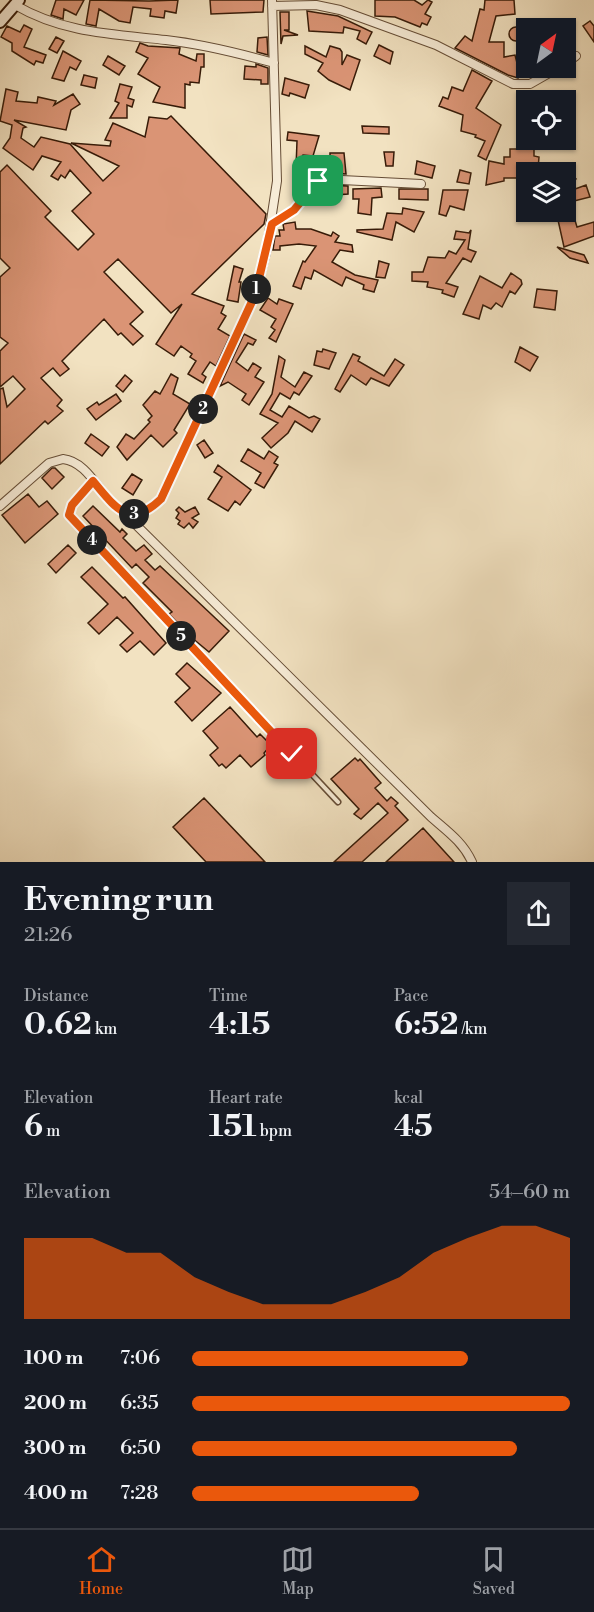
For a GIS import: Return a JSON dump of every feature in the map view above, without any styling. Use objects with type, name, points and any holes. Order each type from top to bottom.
[{"type":"main road","points":[[0,22],[17,2]]},
{"type":"street","points":[[17,2],[47,21],[72,29],[167,40],[234,51],[274,63]]},
{"type":"street","points":[[123,512],[137,515],[149,510],[161,499],[255,295],[272,224],[277,180],[272,3],[316,5],[340,10],[436,45],[513,84],[530,84],[540,78]]},
{"type":"street","points":[[272,224],[294,210],[314,184],[322,179],[421,184]]},
{"type":"street","points":[[0,506],[49,463],[63,459],[76,464],[431,817],[456,838],[467,850],[472,862]]},
{"type":"lane","points":[[93,481],[72,505],[69,515],[338,802]]},
{"type":"building","points":[[56,0],[84,0],[76,15],[64,9],[63,19],[51,15]]},
{"type":"building","points":[[90,0],[178,0],[176,13],[165,11],[164,18],[150,16],[151,9],[133,7],[130,23],[119,21],[99,9],[96,26],[86,24]]},
{"type":"building","points":[[210,0],[264,0],[263,12],[211,14]]},
{"type":"building","points":[[375,0],[414,0],[422,5],[428,0],[432,2],[425,14],[431,17],[427,25],[422,23],[420,27],[395,17],[375,16]]},
{"type":"building","points":[[485,0],[514,0],[515,14],[496,16],[489,42],[504,42],[504,57],[515,55],[516,77],[455,48],[465,36],[472,41],[480,9],[484,10]]},
{"type":"building","points":[[307,11],[338,16],[372,32],[366,44],[357,39],[360,31],[344,27],[343,33],[309,31]]},
{"type":"building","points":[[280,12],[289,12],[289,30],[284,30],[298,35],[283,36],[281,44]]},
{"type":"building","points":[[590,21],[594,26],[594,42],[583,26]]},
{"type":"building","points":[[24,25],[32,29],[24,47],[46,55],[43,63],[36,61],[34,65],[12,51],[12,43],[1,37],[7,26],[20,32]]},
{"type":"building","points":[[516,27],[516,41],[509,37],[509,31]]},
{"type":"building","points":[[56,37],[64,41],[57,53],[49,49]]},
{"type":"building","points":[[267,37],[268,55],[257,52],[258,38]]},
{"type":"building","points":[[140,43],[148,46],[180,48],[179,54],[196,61],[197,54],[204,54],[204,67],[201,67],[199,83],[185,84],[185,108],[153,102],[160,87],[138,74],[148,58],[136,52]]},
{"type":"building","points":[[379,45],[393,52],[390,64],[374,56]]},
{"type":"building","points":[[305,46],[326,57],[330,46],[340,49],[342,65],[347,55],[360,60],[350,90],[329,80],[318,71],[323,63],[305,54]]},
{"type":"building","points":[[63,51],[81,61],[76,70],[70,67],[64,81],[52,78]]},
{"type":"building","points":[[108,56],[125,66],[119,75],[103,65]]},
{"type":"building","points":[[256,64],[268,68],[268,84],[261,84],[261,80],[244,79],[245,66],[256,67]]},
{"type":"building","points":[[472,70],[492,81],[476,108],[501,125],[486,160],[478,156],[485,141],[475,137],[476,135],[461,131],[463,115],[439,106],[443,97],[448,99],[452,87],[463,91]]},
{"type":"building","points":[[84,75],[97,78],[95,88],[81,85]]},
{"type":"building","points":[[285,78],[309,85],[305,98],[290,93],[289,96],[282,94]]},
{"type":"building","points":[[120,84],[132,87],[128,98],[134,100],[132,107],[127,105],[127,118],[110,118],[119,103],[115,101]]},
{"type":"building","points":[[6,89],[18,92],[16,101],[37,103],[38,97],[56,101],[54,105],[73,94],[80,104],[71,110],[66,130],[14,120],[26,127],[23,128],[21,138],[34,147],[41,137],[70,144],[103,181],[119,166],[71,143],[110,146],[111,141],[105,140],[113,123],[145,137],[149,117],[167,119],[171,116],[266,214],[264,224],[192,294],[224,306],[221,313],[226,316],[218,329],[230,336],[216,366],[210,362],[202,374],[206,377],[203,383],[188,374],[196,361],[190,357],[192,354],[181,346],[174,356],[156,344],[182,304],[171,313],[118,259],[104,272],[143,312],[130,324],[143,336],[133,345],[121,333],[118,335],[104,319],[62,361],[69,369],[60,376],[53,368],[41,378],[62,400],[57,406],[63,411],[48,424],[45,421],[0,464],[0,389],[3,388],[7,407],[25,389],[13,376],[0,387],[0,351],[8,343],[0,337],[0,277],[10,268],[0,258],[0,172],[7,165],[51,211],[45,217],[78,250],[94,234],[72,211],[91,193],[70,170],[65,178],[61,175],[58,180],[51,176],[61,162],[42,156],[33,170],[3,148],[10,138],[12,125],[0,121]]},
{"type":"building","points":[[362,126],[389,127],[389,134],[363,133]]},
{"type":"building","points":[[288,132],[319,136],[313,156],[303,155],[296,168],[297,141],[287,140]]},
{"type":"building","points":[[510,149],[534,150],[534,156],[539,157],[539,162],[516,162],[516,178],[504,178],[504,181],[486,185],[489,161],[504,164],[504,157],[510,157]]},
{"type":"building","points":[[384,152],[394,152],[393,166],[386,166]]},
{"type":"building","points":[[330,153],[344,153],[346,174],[330,173]]},
{"type":"building","points":[[417,161],[435,166],[432,178],[415,174]]},
{"type":"building","points":[[460,170],[471,173],[469,184],[457,182]]},
{"type":"building","points":[[324,185],[348,186],[348,194],[335,195],[335,199],[317,197],[317,190]]},
{"type":"building","points":[[586,185],[590,197],[576,200],[576,189]]},
{"type":"building","points":[[381,188],[382,197],[372,198],[371,215],[358,213],[359,199],[353,199],[353,189]]},
{"type":"building","points":[[399,189],[428,189],[428,200],[399,199]]},
{"type":"building","points":[[443,190],[468,190],[464,210],[450,206],[446,216],[439,214]]},
{"type":"building","points":[[403,208],[424,212],[414,232],[396,222],[392,240],[357,232],[357,230],[383,229],[387,213],[402,214]]},
{"type":"building","points":[[295,222],[296,229],[311,229],[331,236],[333,232],[339,236],[335,242],[352,245],[353,252],[340,250],[332,262],[355,275],[378,280],[374,292],[363,289],[364,285],[346,277],[342,286],[314,270],[311,279],[305,277],[301,289],[293,286],[303,261],[305,262],[316,246],[299,244],[280,246],[280,250],[273,250],[275,236],[280,236],[279,230],[284,230],[283,224]]},
{"type":"building","points":[[558,222],[576,222],[577,227],[594,222],[594,236],[564,247]]},
{"type":"building","points":[[471,230],[468,249],[476,252],[471,262],[463,258],[446,283],[458,287],[454,297],[442,293],[443,290],[427,287],[428,282],[412,281],[412,272],[423,272],[428,257],[445,258],[449,251],[456,254],[465,240],[454,239],[456,231],[469,233]]},
{"type":"building","points":[[557,247],[584,255],[588,263],[570,258]]},
{"type":"building","points":[[379,261],[389,264],[385,278],[376,277]]},
{"type":"building","points":[[234,266],[243,269],[239,282],[241,282],[238,302],[227,300]]},
{"type":"building","points":[[511,273],[521,280],[522,284],[515,294],[510,291],[502,307],[496,303],[491,309],[483,305],[479,319],[463,314],[480,276],[502,288]]},
{"type":"building","points":[[537,289],[557,291],[555,310],[534,307]]},
{"type":"building","points":[[268,298],[277,304],[279,299],[293,304],[276,342],[269,338],[275,330],[271,327],[276,319],[260,310]]},
{"type":"building","points":[[244,334],[256,340],[253,345],[248,343],[236,362],[248,371],[253,363],[261,368],[255,377],[264,382],[249,405],[242,400],[246,394],[228,382],[220,386]]},
{"type":"building","points":[[520,347],[538,357],[530,371],[515,362]]},
{"type":"building","points":[[323,349],[336,353],[329,369],[314,365],[317,351],[322,352]]},
{"type":"building","points":[[353,354],[360,357],[358,361],[384,376],[395,359],[404,365],[389,386],[371,378],[366,385],[351,375],[340,392],[335,389]]},
{"type":"building","points":[[279,356],[285,360],[281,377],[295,387],[304,372],[312,376],[299,395],[294,392],[290,399],[280,393],[270,410],[282,417],[289,406],[309,418],[314,416],[320,419],[312,432],[295,421],[288,433],[271,448],[262,438],[278,423],[260,414],[272,394]]},
{"type":"building","points":[[171,374],[178,378],[173,394],[190,404],[174,430],[177,433],[163,447],[151,435],[127,460],[117,447],[126,434],[134,439],[150,422],[148,420],[152,416],[143,405],[155,391],[160,394]]},
{"type":"building","points":[[125,375],[132,381],[123,392],[116,386]]},
{"type":"building","points":[[116,394],[121,401],[96,420],[87,409],[97,402],[99,405]]},
{"type":"building","points":[[91,434],[109,447],[102,456],[85,443]]},
{"type":"building","points":[[204,440],[213,453],[205,458],[197,445]]},
{"type":"building","points":[[248,449],[264,459],[269,451],[278,457],[274,463],[278,465],[264,488],[255,483],[261,473],[241,461]]},
{"type":"building","points":[[218,465],[251,490],[240,505],[235,501],[228,511],[208,499],[222,477],[214,472]]},
{"type":"building","points":[[52,468],[64,477],[52,489],[42,478]]},
{"type":"building","points":[[132,474],[142,480],[133,495],[122,488]]},
{"type":"building","points":[[28,494],[39,507],[47,501],[58,514],[25,543],[2,515]]},
{"type":"building","points":[[93,506],[120,532],[122,529],[127,534],[123,538],[136,551],[144,545],[152,554],[145,560],[155,570],[160,566],[229,631],[209,652],[169,614],[172,612],[143,583],[149,577],[136,564],[132,568],[83,516]]},
{"type":"building","points":[[179,507],[185,512],[195,507],[199,514],[192,518],[198,522],[193,528],[189,523],[184,528],[178,524],[180,521],[176,518],[179,513],[176,510]]},
{"type":"building","points":[[68,545],[76,553],[56,573],[48,564]]},
{"type":"building","points":[[92,567],[123,598],[125,597],[166,643],[154,655],[140,641],[127,652],[120,645],[133,633],[117,617],[99,634],[88,623],[108,604],[81,577]]},
{"type":"building","points":[[187,663],[221,693],[192,721],[175,702],[190,688],[176,674]]},
{"type":"building","points":[[230,707],[257,737],[260,734],[271,745],[264,753],[265,755],[251,767],[240,755],[226,768],[222,764],[219,766],[210,755],[218,748],[203,731]]},
{"type":"building","points":[[355,758],[358,761],[360,759],[381,783],[375,788],[387,801],[391,797],[398,803],[395,806],[408,820],[362,862],[334,862],[388,813],[378,803],[361,819],[354,814],[359,809],[331,779]]},
{"type":"building","points":[[204,798],[265,862],[206,862],[173,827]]},
{"type":"building","points":[[423,828],[454,862],[386,862]]},
{"type":"route","points":[[292,754],[69,515],[69,510],[93,481],[123,512],[137,515],[149,510],[161,499],[255,295],[272,224],[294,210],[318,181]]}]
